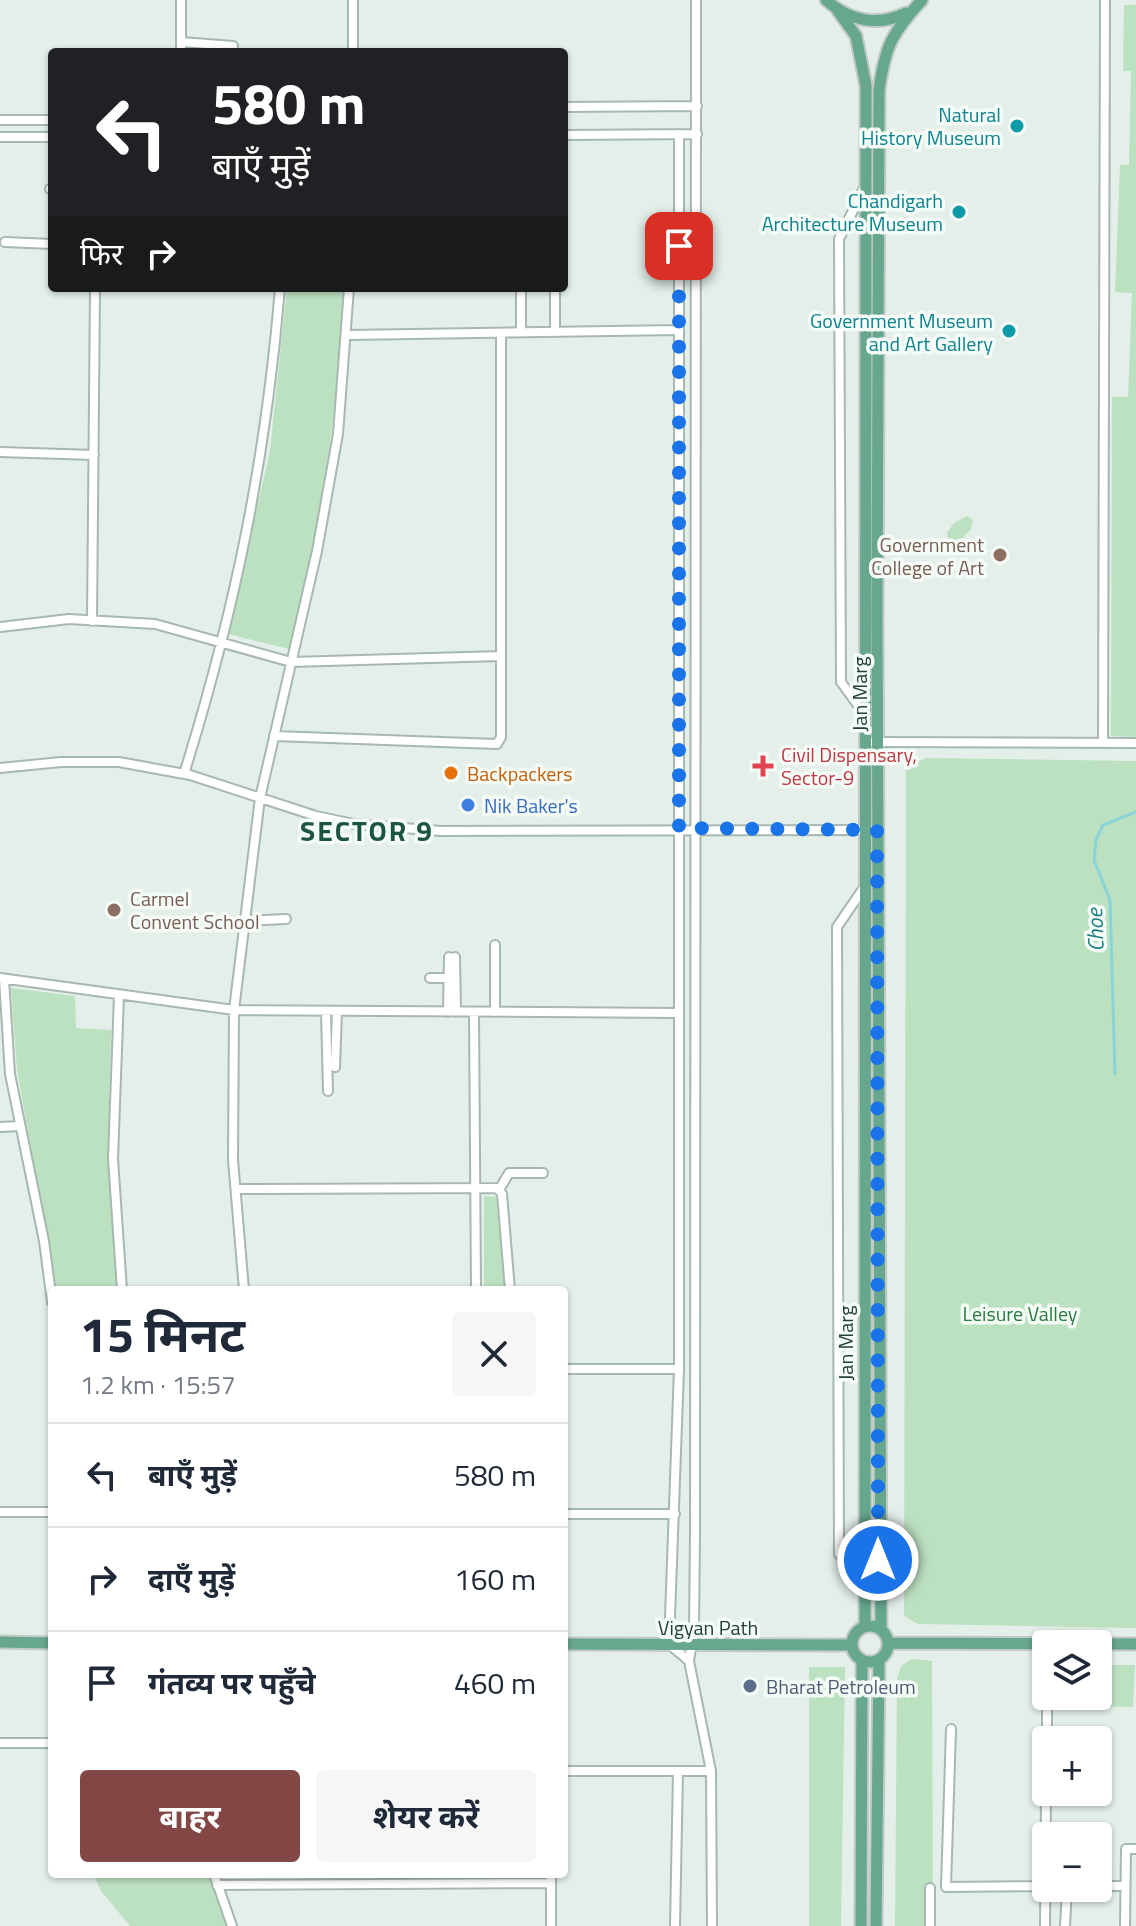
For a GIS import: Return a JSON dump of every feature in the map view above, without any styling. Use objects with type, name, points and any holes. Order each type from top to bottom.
[{"type":"main road","points":[[826,0],[838,11],[864,21],[893,19],[918,4]]},
{"type":"main road","name":"Jan Marg","points":[[881,1629],[877,830],[879,90],[884,52],[895,29],[918,4]]},
{"type":"main road","name":"Jan Marg","points":[[838,11],[856,36],[862,53],[866,86],[863,712],[865,1626]]},
{"type":"main road","points":[[861,1926],[862,1660],[852,1645],[857,1631],[865,1626],[881,1629],[889,1643]]},
{"type":"main road","points":[[0,1642],[48,1643]]},
{"type":"main road","points":[[889,1643],[1032,1644]]},
{"type":"main road","points":[[876,1926],[879,1660],[889,1643]]},
{"type":"main road","name":"Vigyan Path","points":[[568,1644],[852,1645]]},
{"type":"main road","points":[[1112,1644],[1136,1644]]},
{"type":"main road","points":[[862,1660],[879,1660]]},
{"type":"street","points":[[181,0],[181,47],[233,46]]},
{"type":"street","points":[[353,0],[353,48]]},
{"type":"street","points":[[696,0],[693,1645],[689,1661],[711,1771],[712,1926]]},
{"type":"street","points":[[1103,743],[1105,0]]},
{"type":"street","points":[[568,107],[697,106]]},
{"type":"street","points":[[0,120],[48,120]]},
{"type":"street","points":[[679,134],[679,1369],[669,1644],[689,1661]]},
{"type":"street","points":[[568,135],[697,134]]},
{"type":"street","points":[[0,137],[48,137]]},
{"type":"street","points":[[863,712],[841,682],[839,239],[866,186]]},
{"type":"street","points":[[5,242],[48,244]]},
{"type":"street","points":[[92,621],[95,292]]},
{"type":"street","points":[[184,774],[222,642],[263,454],[280,292]]},
{"type":"street","points":[[244,1286],[236,1189],[234,1010],[260,798],[333,463],[348,335],[349,292]]},
{"type":"street","points":[[521,292],[521,332]]},
{"type":"street","points":[[555,292],[555,332]]},
{"type":"street","points":[[348,335],[679,330]]},
{"type":"street","points":[[274,736],[497,744],[501,737],[501,333]]},
{"type":"street","points":[[0,452],[94,455]]},
{"type":"street","points":[[0,627],[69,619],[155,624],[291,662],[501,656]]},
{"type":"street","points":[[863,742],[1136,743]]},
{"type":"street","points":[[0,768],[61,762],[119,762],[184,774],[354,824],[441,831],[679,828],[877,830]]},
{"type":"street","points":[[863,889],[837,927],[837,943],[839,1554],[864,1579]]},
{"type":"street","points":[[245,921],[286,919]]},
{"type":"street","points":[[495,945],[495,1012]]},
{"type":"street","points":[[452,957],[452,1012],[449,978],[452,957]]},
{"type":"street","points":[[50,1286],[44,1241],[10,1074],[2,978],[234,1010],[679,1013]]},
{"type":"street","points":[[430,978],[449,978]]},
{"type":"street","points":[[119,995],[113,1159],[122,1286]]},
{"type":"street","points":[[326,1011],[328,1091]]},
{"type":"street","points":[[335,1067],[337,1011]]},
{"type":"street","points":[[474,1012],[476,1286]]},
{"type":"street","points":[[0,1127],[20,1126]]},
{"type":"street","points":[[510,1286],[499,1190],[506,1175],[513,1171],[543,1173]]},
{"type":"street","points":[[236,1189],[499,1190]]},
{"type":"street","points":[[568,1369],[679,1369]]},
{"type":"street","points":[[0,1512],[48,1512]]},
{"type":"street","points":[[568,1514],[675,1514]]},
{"type":"street","points":[[946,1887],[951,1729]]},
{"type":"street","points":[[0,1743],[48,1743]]},
{"type":"street","points":[[568,1771],[711,1771]]},
{"type":"street","points":[[675,1926],[678,1771]]},
{"type":"street","points":[[1125,1926],[1126,1849],[1136,1849]]},
{"type":"street","points":[[215,1878],[232,1926]]},
{"type":"street","points":[[217,1885],[551,1879],[551,1926]]},
{"type":"street","points":[[930,1926],[928,1889],[1032,1886]]},
{"type":"street","points":[[1112,1886],[1125,1886]]},
{"type":"street","points":[[1045,1926],[1046,1902]]},
{"type":"street","points":[[1065,1926],[1066,1902]]},
{"type":"green space","points":[[1124,5],[1136,5],[1136,737],[1111,736],[1112,397],[1128,397],[1132,293],[1115,292],[1120,165],[1129,165],[1131,71],[1123,71]]},
{"type":"green space","points":[[287,292],[344,292],[338,379],[326,470],[289,649],[228,634],[270,451]]},
{"type":"green space","points":[[967,516],[973,520],[971,529],[956,546],[949,542],[947,533],[954,523]]},
{"type":"green space","name":"Leisure Valley","points":[[927,758],[1136,761],[1136,1628],[918,1624],[904,1616],[906,766]]},
{"type":"green space","points":[[11,988],[75,996],[76,1028],[111,1030],[108,1157],[117,1286],[55,1286],[17,1070]]},
{"type":"green space","points":[[484,1196],[496,1197],[505,1286],[484,1286]]},
{"type":"green space","points":[[911,1659],[932,1661],[933,1926],[895,1926],[897,1678],[901,1666]]},
{"type":"green space","points":[[1112,1665],[1135,1665],[1133,1707],[1112,1706]]},
{"type":"green space","points":[[809,1667],[845,1667],[841,1926],[809,1926]]},
{"type":"green space","points":[[95,1878],[210,1878],[227,1926],[130,1926],[101,1891]]},
{"type":"waterway","name":"Choe","points":[[1115,1074],[1110,900],[1094,860],[1096,840],[1103,825],[1136,812]]},
{"type":"place","name":"Natural History Museum","points":[[1017,126]]},
{"type":"place","name":"Chandigarh Architecture Museum","points":[[959,212]]},
{"type":"place","name":"Government Museum and Art Gallery","points":[[1009,331]]},
{"type":"place","name":"Government College of Art","points":[[1000,555]]},
{"type":"place","name":"Civil Dispensary, Sector-9","points":[[763,766]]},
{"type":"place","name":"Backpackers","points":[[451,773]]},
{"type":"place","name":"Nik Baker's","points":[[468,805]]},
{"type":"place","name":"Carmel Convent School","points":[[114,910]]},
{"type":"place","name":"Bharat Petroleum","points":[[750,1686]]},
{"type":"district","name":"SECTOR 9","points":[[367,830]]},
{"type":"route","points":[[679,246],[679,828],[877,830],[878,1560]]}]
